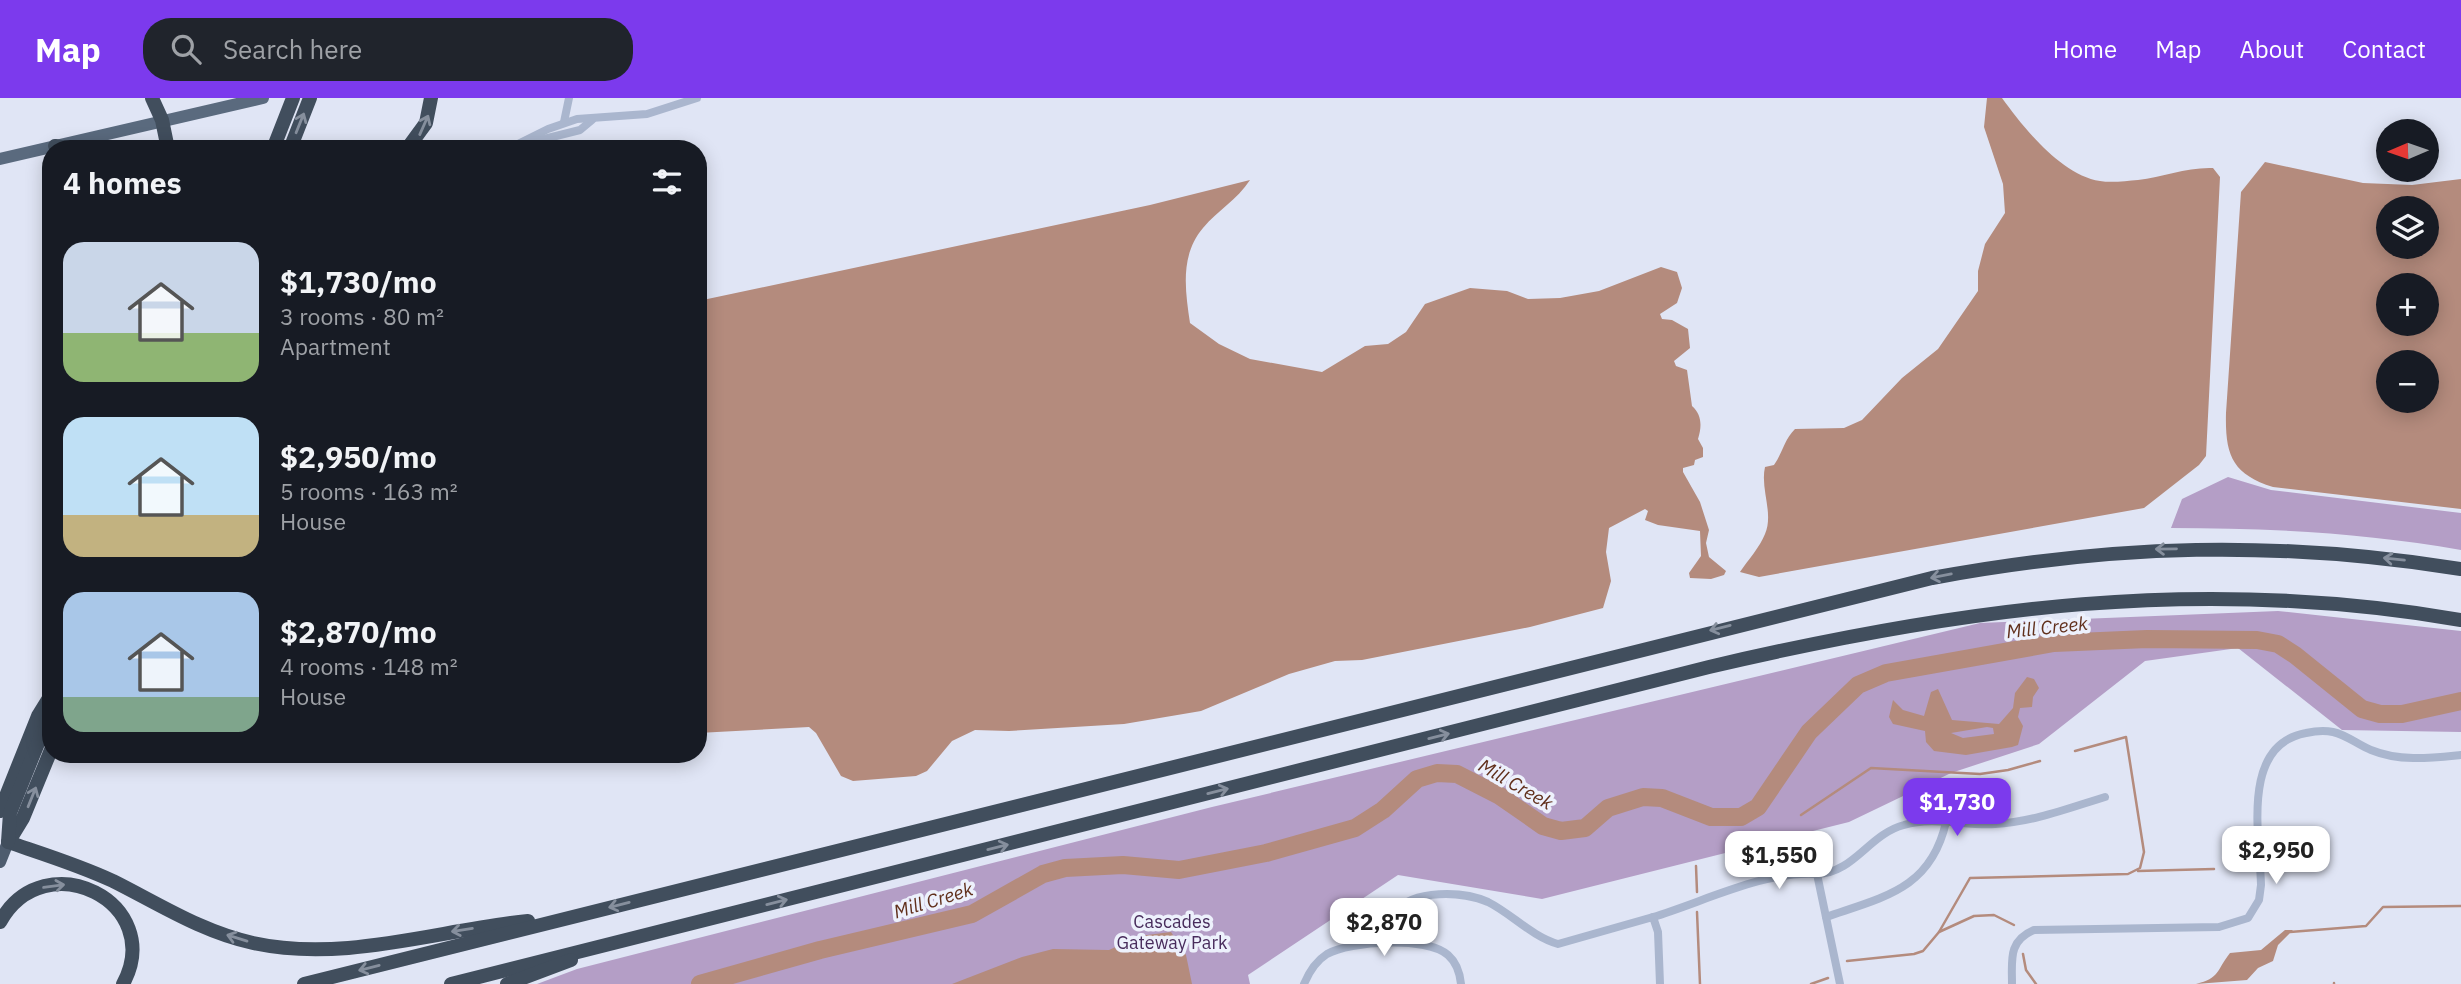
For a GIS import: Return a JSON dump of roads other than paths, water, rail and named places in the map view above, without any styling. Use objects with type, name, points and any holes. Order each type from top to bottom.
[{"type":"highway","points":[[152,98],[162,120],[166,140]]},
{"type":"highway","points":[[277,140],[293,98]]},
{"type":"highway","points":[[294,140],[310,98]]},
{"type":"highway","points":[[414,140],[426,123],[431,98]]},
{"type":"highway","points":[[304,984],[1865,592],[1981,569],[2115,552],[2252,548],[2353,554],[2461,569]]},
{"type":"highway","points":[[451,984],[1709,667],[1883,628],[2026,607],[2152,599],[2329,603],[2461,620]]},
{"type":"highway","points":[[0,811],[42,710]]},
{"type":"highway","points":[[8,842],[10,813],[42,734]]},
{"type":"highway","points":[[0,862],[8,842],[23,818],[46,763]]},
{"type":"highway","points":[[8,842],[92,871],[198,925],[254,943],[282,947],[355,947],[500,923],[578,915]]},
{"type":"highway","points":[[0,922],[23,897],[44,887],[71,884],[95,891],[115,906],[130,933],[132,961],[123,984]]},
{"type":"highway","points":[[507,984],[554,969],[597,947]]},
{"type":"main road","points":[[80,140],[263,98]]},
{"type":"main road","points":[[0,159],[42,149]]},
{"type":"street","points":[[564,122],[569,98]]},
{"type":"street","points":[[527,140],[564,122],[654,112],[697,98]]},
{"type":"street","points":[[549,140],[580,130],[592,120]]},
{"type":"street","points":[[2012,984],[2014,944],[2034,930],[2219,927],[2248,918],[2259,900],[2261,886],[2260,776],[2272,753],[2289,738],[2312,732],[2333,732],[2369,750],[2397,757],[2461,755]]},
{"type":"street","points":[[1388,944],[1389,929],[1395,913],[1403,904],[1430,896],[1455,895],[1487,902],[1534,933],[1558,944],[1653,917],[1752,883],[1787,874],[1837,871],[1875,840],[1900,826],[1924,821],[1996,824],[2031,820],[2105,797]]},
{"type":"street","points":[[1826,917],[1891,894],[1919,876],[1936,855],[1946,822]]},
{"type":"street","points":[[1817,874],[1840,984]]},
{"type":"street","points":[[1653,917],[1658,932],[1660,984]]},
{"type":"street","points":[[1304,984],[1317,962],[1326,955],[1345,947],[1388,944],[1423,944],[1442,951],[1455,965],[1461,984]]},
{"type":"waterway","name":"Mill Creek","points":[[700,984],[820,950],[972,914],[1043,874],[1065,868],[1123,865],[1179,870],[1266,853],[1355,828],[1383,810],[1417,779],[1437,773],[1457,774],[1500,796],[1543,826],[1561,831],[1585,828],[1608,808],[1643,797],[1662,798],[1711,817],[1741,817],[1758,807],[1809,732],[1858,685],[1886,673],[2054,643],[2147,639],[2257,640],[2278,644],[2295,655],[2362,709],[2380,714],[2402,714],[2461,701]]},
{"type":"waterway","points":[[1939,932],[1970,878],[2128,874],[2140,868],[2144,852],[2126,737],[2075,751]]},
{"type":"waterway","points":[[1801,815],[1871,768],[1980,774],[2040,761]]},
{"type":"waterway","points":[[1696,866],[1697,892]]},
{"type":"waterway","points":[[2138,871],[2214,869]]},
{"type":"waterway","points":[[2290,932],[2366,926],[2383,907],[2461,906]]},
{"type":"waterway","points":[[1697,912],[1700,984]]},
{"type":"waterway","points":[[1847,961],[1923,951],[1939,932],[1974,916],[1994,915],[2014,925]]},
{"type":"waterway","points":[[2023,954],[2026,970],[2036,984]]},
{"type":"waterway","points":[[1811,984],[1828,978]]},
{"type":"park label","name":"Cascades Gateway Park","points":[[1172,932]]}]
